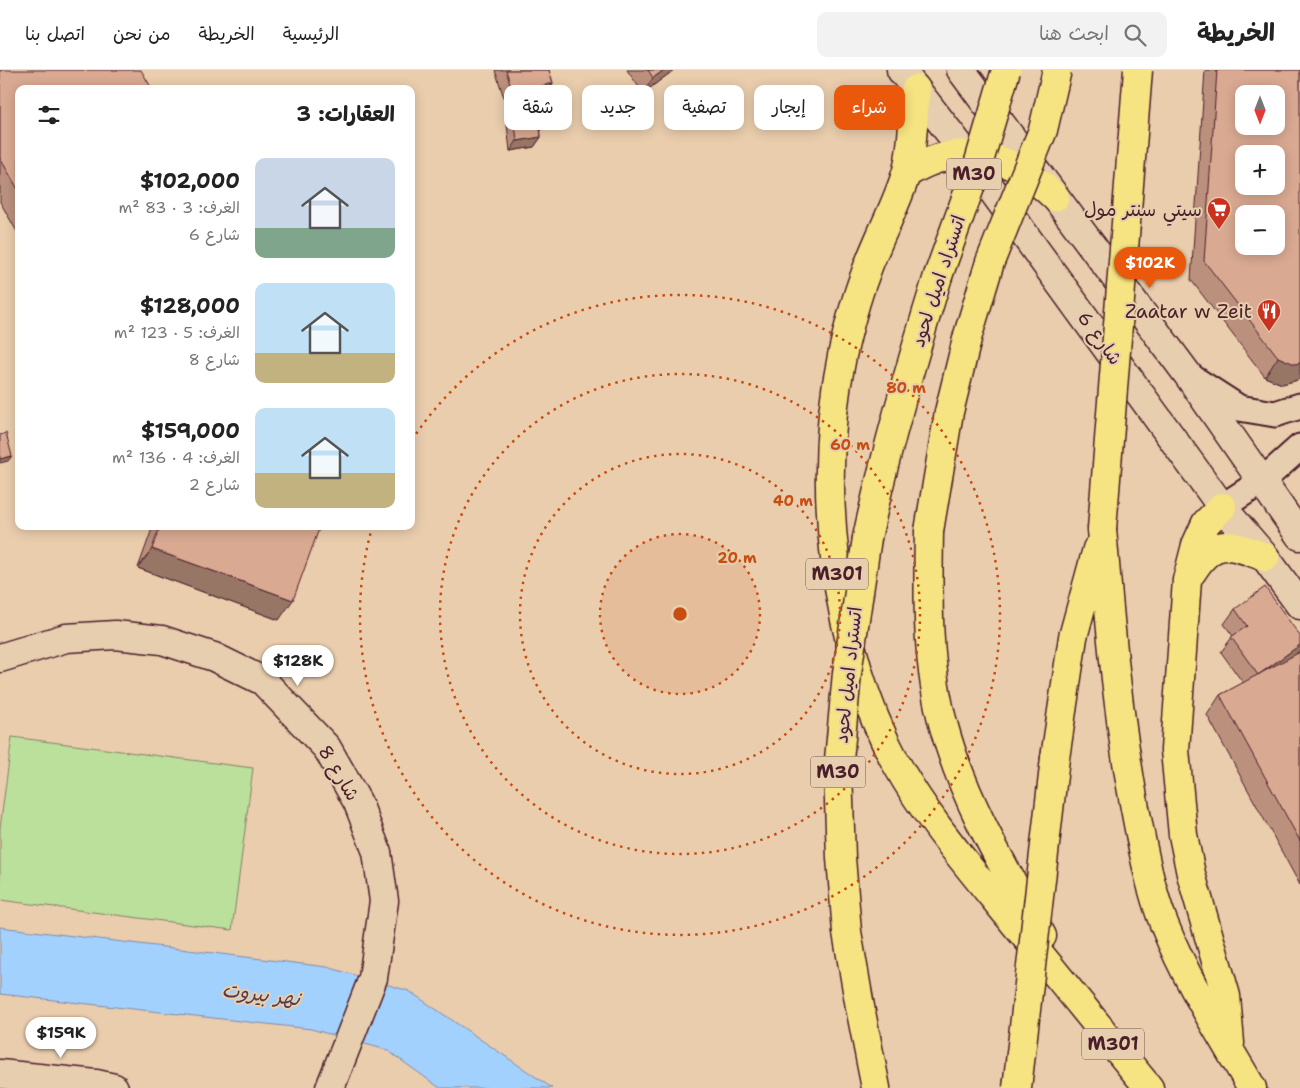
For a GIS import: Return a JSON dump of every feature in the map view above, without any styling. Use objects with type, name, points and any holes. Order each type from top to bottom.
[{"type":"highway","name":"اتستراد اميل لحود","points":[[876,1088],[847,932],[841,858],[838,771],[846,673],[861,568],[882,468],[908,372],[980,156],[1006,70]]},
{"type":"highway","name":"M301","points":[[1057,70],[1043,130],[990,262],[968,335],[949,412],[929,531],[928,604],[932,651],[944,726],[978,815],[1006,871],[1078,999]]},
{"type":"highway","points":[[1138,70],[1102,529],[1114,669],[1126,761],[1141,840],[1164,924],[1182,965],[1252,1088]]},
{"type":"highway","name":"M301","points":[[908,79],[906,174],[864,276],[842,355],[835,400],[831,499],[835,564],[844,613],[861,680],[878,726],[897,764],[924,806],[978,879],[1149,1088]]},
{"type":"highway","points":[[906,174],[940,157],[966,154],[984,156],[1005,162],[1038,181],[1055,198]]},
{"type":"highway","points":[[1222,507],[1206,523],[1196,544],[1187,580],[1176,709],[1176,766],[1183,835],[1191,874],[1226,996],[1230,1052]]},
{"type":"highway","points":[[1017,1088],[1057,739],[1073,637],[1102,529]]},
{"type":"highway","points":[[1187,580],[1200,557],[1216,547],[1228,544],[1238,546],[1265,557]]},
{"type":"main road","points":[[960,70],[1188,375],[1300,536]]},
{"type":"main road","name":"شارع 6","points":[[908,79],[966,154],[1222,507],[1265,557],[1300,605]]},
{"type":"main road","name":"شارع 8","points":[[0,658],[66,638],[115,635],[162,640],[214,657],[263,681],[328,748],[358,803],[377,852],[384,901],[373,978],[332,1083]]},
{"type":"main road","points":[[0,1074],[96,1084],[114,1088]]},
{"type":"street","points":[[1188,375],[1238,408],[1275,414],[1300,406]]},
{"type":"street","points":[[1222,507],[1262,481],[1300,447]]},
{"type":"green space","points":[[12,737],[253,768],[232,930],[0,900],[0,828]]},
{"type":"water","name":"نهر بيروت","points":[[0,927],[327,967],[409,991],[552,1088],[440,1088],[387,1050],[311,1029],[0,994]]},
{"type":"building","points":[[0,70],[141,70],[150,85],[15,85],[15,184],[0,158]]},
{"type":"building","points":[[506,70],[549,70],[553,83],[546,85],[510,85]]},
{"type":"building","points":[[648,70],[664,70],[653,78]]},
{"type":"building","name":"سيتي سنتر مول","points":[[1217,70],[1300,70],[1300,363],[1295,364],[1278,357],[1204,261]]},
{"type":"building","points":[[516,130],[540,130],[541,137],[517,141]]},
{"type":"building","points":[[6,433],[12,456],[0,459],[0,435]]},
{"type":"building","points":[[159,530],[319,530],[293,600],[152,549]]},
{"type":"building","points":[[1265,587],[1300,636],[1300,645],[1258,675],[1231,637],[1247,626],[1235,609]]},
{"type":"building","points":[[1300,652],[1300,841],[1220,695]]},
{"type":"place","name":"سيتي سنتر مول","points":[[1219,230]]},
{"type":"place","name":"Zaatar w Zeit","points":[[1269,332]]}]
